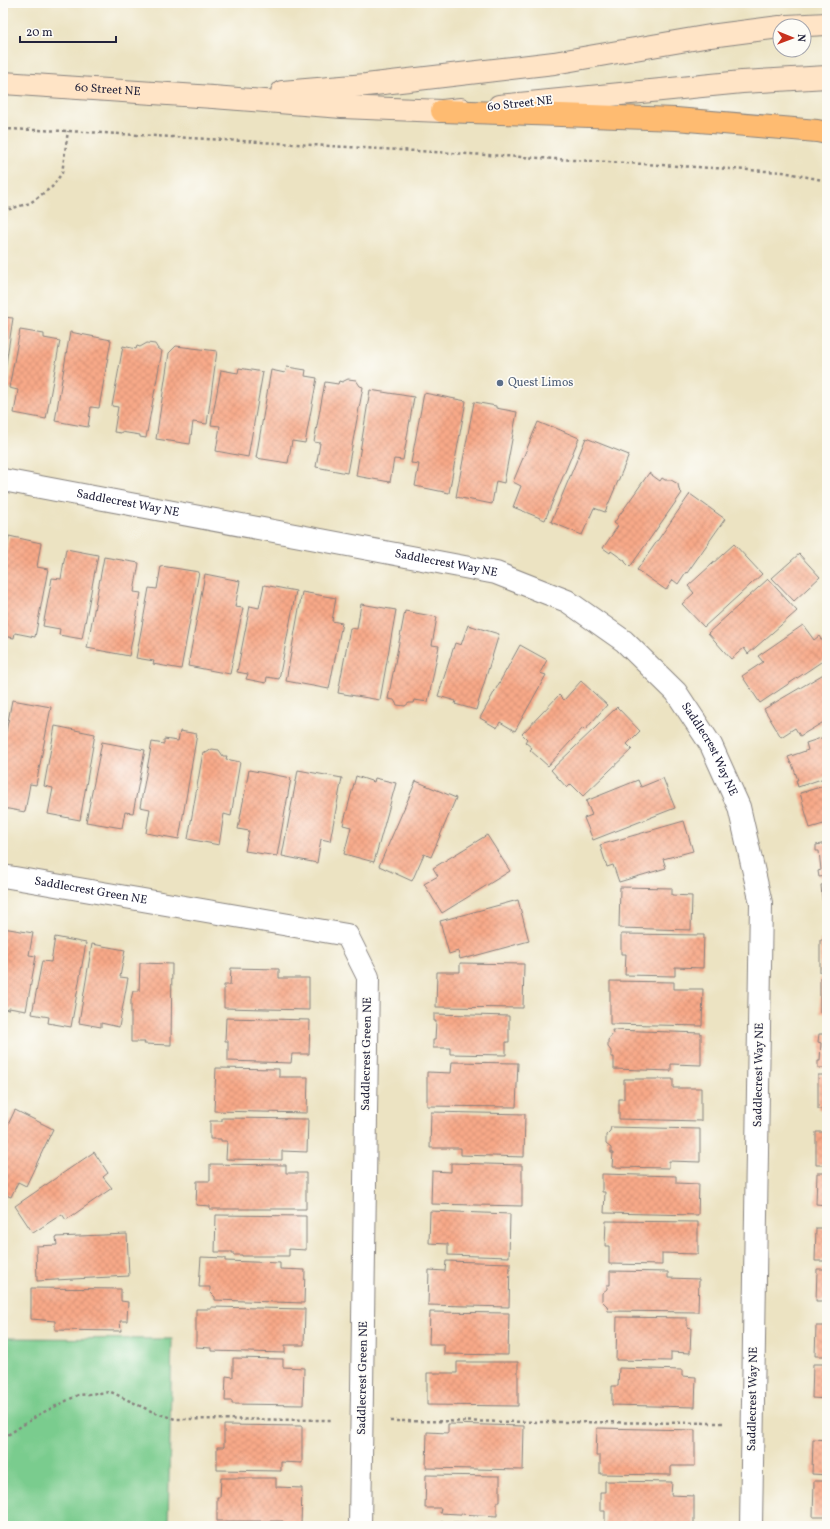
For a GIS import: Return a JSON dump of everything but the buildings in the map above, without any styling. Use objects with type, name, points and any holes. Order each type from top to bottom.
[{"type":"main road","points":[[812,25],[827,24]]},
{"type":"main road","name":"60 Street NE","points":[[213,97],[366,86],[554,63],[710,36],[772,28]]},
{"type":"main road","name":"60 Street NE","points":[[3,83],[342,107],[442,111],[734,83],[827,77]]},
{"type":"main road","points":[[442,111],[676,119],[827,133]]},
{"type":"street","name":"Saddlecrest Way NE","points":[[3,480],[496,573],[567,601],[624,641],[676,692],[711,745],[739,807],[761,903],[751,1526]]},
{"type":"street","name":"Saddlecrest Green NE","points":[[3,876],[347,935],[368,978],[360,1526]]},
{"type":"path","points":[[3,129],[68,131],[783,172],[827,181]]},
{"type":"path","points":[[3,211],[30,203],[52,187],[62,173],[68,131]]},
{"type":"green space","points":[[3,1338],[172,1339],[168,1526],[3,1526]]},
{"type":"place","name":"Quest Limos","points":[[500,383]]}]
